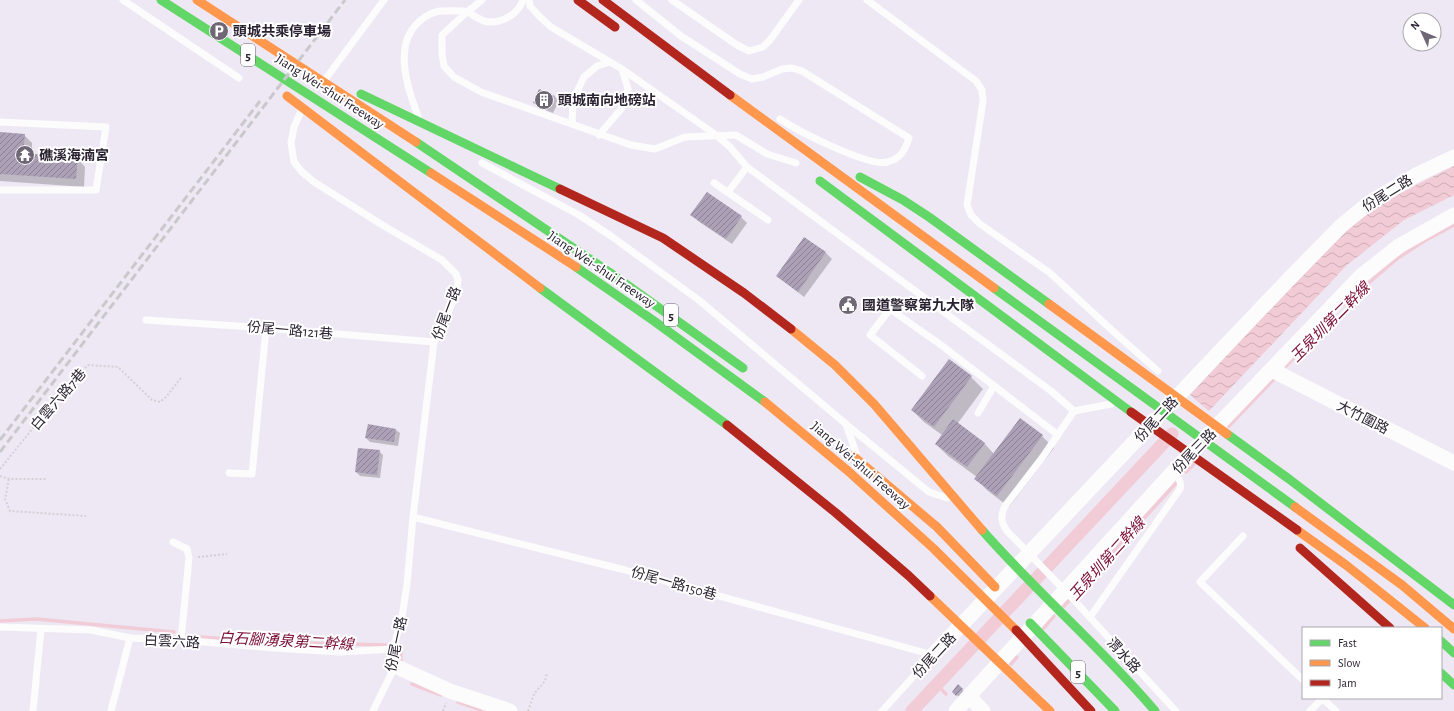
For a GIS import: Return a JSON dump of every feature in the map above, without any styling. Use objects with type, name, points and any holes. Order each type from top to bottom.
[{"type":"highway","name":"Jiang Wei-shui Freeway","points":[[161,0],[546,247],[654,321],[760,398],[848,471],[933,548],[1029,643],[1091,711]]},
{"type":"highway","name":"Jiang Wei-shui Freeway","points":[[197,0],[308,72],[320,75],[619,279],[752,374]]},
{"type":"highway","points":[[578,0],[623,34]]},
{"type":"highway","points":[[603,0],[765,121],[1402,585],[1454,629]]},
{"type":"highway","points":[[172,7],[254,70]]},
{"type":"highway","points":[[335,86],[447,134],[663,238],[744,293],[835,365],[874,404],[1003,554],[1130,681],[1155,711]]},
{"type":"highway","points":[[279,90],[502,260],[738,433],[836,513],[909,576],[1050,711]]},
{"type":"highway","points":[[765,121],[832,162],[903,200],[929,217],[1289,479],[1454,605]]},
{"type":"highway","points":[[777,148],[799,165]]},
{"type":"highway","points":[[815,177],[1117,402],[1346,565],[1424,627]]},
{"type":"highway","name":"Jiang Wei-shui Freeway","points":[[847,451],[937,527],[1004,596]]},
{"type":"highway","points":[[1217,474],[1277,527]]},
{"type":"highway","points":[[1295,543],[1389,627]]},
{"type":"highway","name":"5","points":[[1024,617],[1115,711]]},
{"type":"highway","points":[[1442,642],[1454,653]]},
{"type":"highway","points":[[1442,674],[1454,685]]},
{"type":"street","name":"份尾二路","points":[[933,655],[1180,388],[1341,226],[1369,203],[1418,174],[1454,157]]},
{"type":"street","name":"份尾三路","points":[[956,711],[1173,472],[1361,276],[1399,246],[1454,215]]},
{"type":"street","name":"大竹圍路","points":[[1272,370],[1454,463]]},
{"type":"street","points":[[394,666],[450,691],[510,711]]},
{"type":"street","points":[[968,696],[983,711]]},
{"type":"lane","points":[[123,0],[239,78]]},
{"type":"lane","name":"份尾一路","points":[[373,711],[394,666],[393,649],[402,617],[407,584],[413,517],[434,342],[449,311],[457,290],[458,280],[456,274],[442,260],[314,182],[302,172],[294,162],[291,143],[299,112],[384,0]]},
{"type":"lane","points":[[482,0],[466,12],[442,35],[442,54],[444,66],[454,77],[481,92],[599,135],[631,145],[656,149],[685,137],[736,135],[767,154],[799,165]]},
{"type":"lane","points":[[636,0],[681,36],[740,74],[752,79],[782,69],[792,68],[802,71],[908,138],[904,151],[898,157],[886,163],[876,162],[863,159],[824,143],[805,134],[775,116]]},
{"type":"lane","points":[[672,0],[737,45],[749,51],[763,47],[770,40],[799,0]]},
{"type":"lane","points":[[867,0],[976,81],[982,90],[983,101],[967,205],[971,215],[980,224],[1050,273],[1164,376]]},
{"type":"lane","points":[[420,122],[406,80],[404,64],[405,49],[410,34],[416,23],[428,14],[438,12],[466,12],[480,20],[488,22],[497,21],[514,14],[525,1],[551,27],[610,62],[716,135],[730,147],[747,167],[1051,391],[1074,411],[1117,402]]},
{"type":"lane","points":[[651,37],[749,99]]},
{"type":"lane","points":[[572,124],[573,100],[584,77],[597,66],[610,62]]},
{"type":"lane","points":[[599,135],[622,108],[628,89],[622,70]]},
{"type":"lane","points":[[0,122],[106,127],[96,190],[0,190]]},
{"type":"lane","points":[[447,134],[461,150]]},
{"type":"lane","points":[[472,158],[579,216],[611,236],[700,301],[929,492],[957,502]]},
{"type":"lane","points":[[728,192],[747,167]]},
{"type":"lane","points":[[714,183],[768,220]]},
{"type":"lane","points":[[922,376],[870,335],[890,309],[1058,435]]},
{"type":"lane","name":"份尾一路121巷","points":[[146,320],[434,342]]},
{"type":"lane","points":[[229,473],[252,474],[266,328]]},
{"type":"lane","points":[[978,413],[994,386]]},
{"type":"lane","name":"渭水路","points":[[1074,411],[1030,474],[1005,506],[1001,520],[1003,526],[1090,617],[1176,711]]},
{"type":"lane","points":[[846,424],[859,460]]},
{"type":"lane","points":[[1090,617],[1180,489],[1180,481],[1173,472]]},
{"type":"lane","name":"份尾一路150巷","points":[[413,517],[625,570],[933,655]]},
{"type":"lane","points":[[1243,536],[1200,582],[1302,679]]},
{"type":"lane","points":[[173,542],[187,549],[189,558],[181,640]]},
{"type":"lane","name":"白雲六路","points":[[0,627],[42,630],[91,630],[130,638],[181,640],[234,646],[341,652],[393,649]]},
{"type":"lane","points":[[33,711],[42,630]]},
{"type":"lane","points":[[111,711],[130,638]]},
{"type":"lane","name":"份尾二路","points":[[882,711],[933,655]]},
{"type":"lane","points":[[1310,711],[1321,699]]},
{"type":"lane","points":[[1323,699],[1336,711]]},
{"type":"path","name":"白雲六路7巷","points":[[0,469],[67,386],[88,365],[118,367],[152,400],[160,402],[166,397],[181,378]]},
{"type":"path","points":[[0,476],[9,479],[46,479]]},
{"type":"path","points":[[9,479],[5,499],[10,511],[86,516]]},
{"type":"path","points":[[189,558],[226,554]]},
{"type":"path","points":[[528,711],[534,694],[545,681],[547,673]]},
{"type":"water","points":[[1454,166],[1454,195],[1404,220],[1347,265],[1209,411],[1190,395],[1346,229],[1396,195]]},
{"type":"building","name":"頭城南向地磅站","points":[[539,89],[555,96],[549,110],[533,103]]},
{"type":"building","name":"礁溪海湳宮","points":[[0,132],[25,134],[23,153],[78,157],[76,179],[0,174]]},
{"type":"building","points":[[707,192],[742,216],[726,239],[690,215]]},
{"type":"building","points":[[804,237],[826,252],[798,292],[776,276]]},
{"type":"building","points":[[949,359],[972,376],[934,427],[911,410]]},
{"type":"building","points":[[1020,418],[1043,435],[997,496],[974,479]]},
{"type":"building","points":[[953,419],[985,443],[967,467],[935,444]]},
{"type":"building","points":[[368,424],[396,429],[394,442],[365,438]]},
{"type":"building","points":[[358,448],[380,450],[377,475],[355,472]]},
{"type":"building","points":[[958,684],[963,689],[956,696],[952,692]]},
{"type":"waterway","name":"玉泉圳第二幹線","points":[[1344,304],[1398,258],[1426,240],[1454,225]]},
{"type":"waterway","name":"玉泉圳第二幹線","points":[[1286,366],[1313,337]]},
{"type":"waterway","name":"玉泉圳第二幹線","points":[[1229,426],[1275,378]]},
{"type":"waterway","points":[[912,711],[1172,434]]},
{"type":"waterway","name":"玉泉圳第二幹線","points":[[1186,472],[1194,464]]},
{"type":"waterway","name":"玉泉圳第二幹線","points":[[1064,606],[1178,481]]},
{"type":"waterway","name":"玉泉圳第二幹線","points":[[1044,628],[1054,616]]},
{"type":"waterway","name":"白石腳湧泉第二幹線","points":[[0,621],[36,619],[174,632]]},
{"type":"waterway","name":"白石腳湧泉第二幹線","points":[[186,636],[271,642],[386,645]]},
{"type":"waterway","name":"白石腳湧泉第二幹線","points":[[401,650],[401,665]]},
{"type":"waterway","name":"玉泉圳第二幹線","points":[[1011,664],[1017,657]]},
{"type":"waterway","name":"白石腳湧泉第二幹線","points":[[412,684],[441,695]]},
{"type":"waterway","points":[[937,685],[946,694]]},
{"type":"waterway","name":"白石腳湧泉第二幹線","points":[[458,702],[484,711]]},
{"type":"railway","points":[[0,452],[345,0]]},
{"type":"railway","points":[[0,440],[260,101]]},
{"type":"traffic: fast","points":[[161,0],[431,173]]},
{"type":"traffic: fast","points":[[361,94],[560,189]]},
{"type":"traffic: fast","points":[[416,142],[609,272],[743,368]]},
{"type":"traffic: fast","points":[[860,177],[903,200],[929,217],[1049,304]]},
{"type":"traffic: fast","points":[[820,181],[1131,412]]},
{"type":"traffic: fast","points":[[576,267],[654,321],[765,402]]},
{"type":"traffic: fast","points":[[540,288],[727,425]]},
{"type":"traffic: fast","points":[[994,288],[1295,507]]},
{"type":"traffic: fast","points":[[1227,434],[1289,479],[1454,605]]},
{"type":"traffic: fast","points":[[982,530],[1113,665],[1155,711]]},
{"type":"traffic: fast","points":[[1030,623],[1115,711]]},
{"type":"traffic: fast","points":[[1442,642],[1454,653]]},
{"type":"traffic: fast","points":[[1442,674],[1454,685]]},
{"type":"traffic: slow","points":[[197,0],[416,142]]},
{"type":"traffic: slow","points":[[730,95],[994,288]]},
{"type":"traffic: slow","points":[[287,96],[540,288]]},
{"type":"traffic: slow","points":[[431,173],[576,267]]},
{"type":"traffic: slow","points":[[1049,304],[1227,434]]},
{"type":"traffic: slow","points":[[791,329],[835,365],[874,404],[982,530]]},
{"type":"traffic: slow","points":[[765,402],[848,471],[933,548],[1016,630]]},
{"type":"traffic: slow","points":[[853,456],[937,527],[995,587]]},
{"type":"traffic: slow","points":[[1295,507],[1402,585],[1454,629]]},
{"type":"traffic: slow","points":[[1297,530],[1346,565],[1424,627]]},
{"type":"traffic: slow","points":[[930,596],[1050,711]]},
{"type":"traffic: jam","points":[[578,0],[615,27]]},
{"type":"traffic: jam","points":[[603,0],[730,95]]},
{"type":"traffic: jam","points":[[560,189],[663,238],[744,293],[791,329]]},
{"type":"traffic: jam","points":[[1131,412],[1297,530]]},
{"type":"traffic: jam","points":[[727,425],[836,513],[930,596]]},
{"type":"traffic: jam","points":[[1300,548],[1389,627]]},
{"type":"traffic: jam","points":[[1016,630],[1091,711]]},
{"type":"place","name":"頭城共乘停車場","points":[[219,31]]},
{"type":"place","name":"頭城南向地磅站","points":[[544,100]]},
{"type":"place","name":"礁溪海湳宮","points":[[25,155]]},
{"type":"place","name":"國道警察第九大隊","points":[[848,305]]}]
